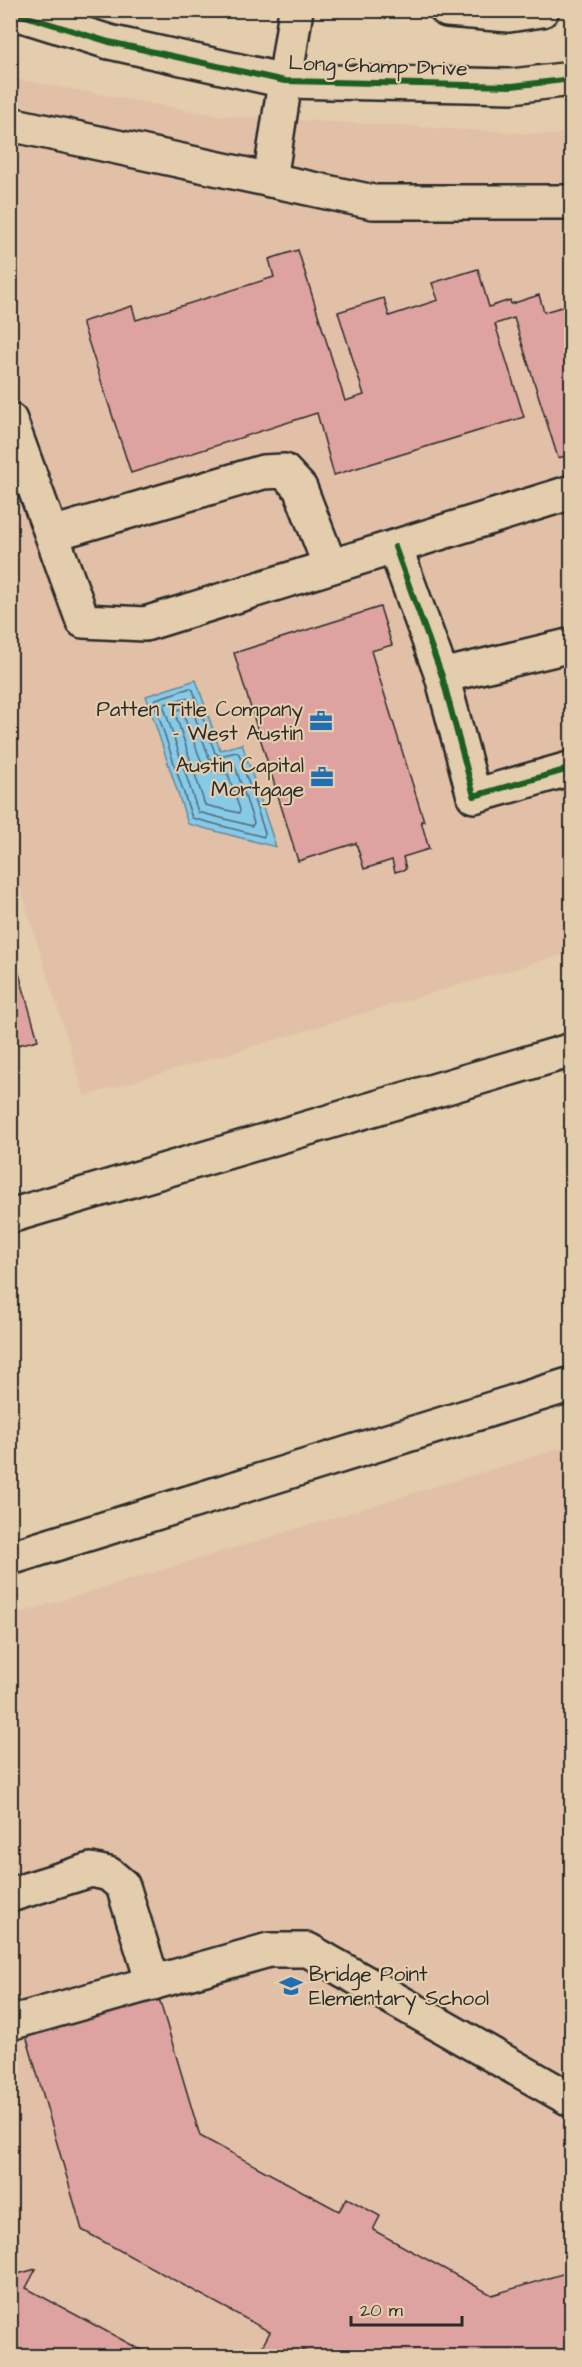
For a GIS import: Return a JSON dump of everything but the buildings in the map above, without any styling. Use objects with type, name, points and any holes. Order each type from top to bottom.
[{"type":"main road","points":[[270,180],[296,10]]},
{"type":"main road","points":[[447,10],[508,15],[542,10]]},
{"type":"main road","name":"Long Champ Drive","points":[[10,13],[109,42],[285,81],[512,86],[572,79]]},
{"type":"main road","points":[[10,124],[373,202],[572,202]]},
{"type":"main road","points":[[10,420],[83,621],[145,624],[572,492]]},
{"type":"main road","points":[[52,534],[263,472],[284,471],[300,488],[330,566]]},
{"type":"main road","points":[[395,547],[442,676],[474,796],[572,768]]},
{"type":"main road","points":[[442,676],[572,645]]},
{"type":"main road","points":[[10,1216],[572,1050]]},
{"type":"main road","points":[[10,1557],[572,1384]]},
{"type":"main road","points":[[10,1895],[91,1870],[109,1874],[123,1886],[153,1983]]},
{"type":"main road","points":[[10,2023],[269,1950],[308,1950],[570,2099]]},
{"type":"shaded area","points":[[10,78],[215,115],[553,135],[571,131],[571,952],[85,1096],[11,859]]},
{"type":"shaded area","name":"Bridge Point Elementary School","points":[[571,1445],[571,2356],[11,2356],[11,1616]]},
{"type":"water","points":[[196,680],[220,750],[242,744],[276,847],[188,824],[146,696]]},
{"type":"cycle path","points":[[10,13],[109,42],[285,81],[512,86],[572,79]]},
{"type":"cycle path","points":[[395,547],[442,676],[474,796],[572,768]]},
{"type":"place","name":"Patten Title Company - West Austin","points":[[321,721]]},
{"type":"place","name":"Austin Capital Mortgage","points":[[322,777]]},
{"type":"place","name":"Bridge Point Elementary School","points":[[291,1986]]}]
